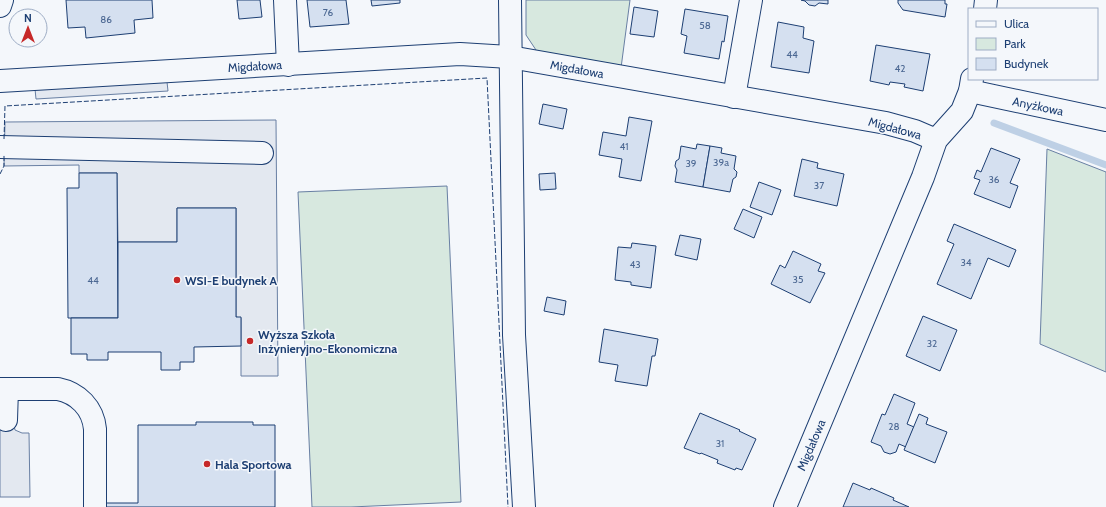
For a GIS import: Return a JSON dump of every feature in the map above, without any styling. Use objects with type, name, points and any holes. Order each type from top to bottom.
[{"type":"street","points":[[0,6],[2,0]]},
{"type":"street","points":[[285,0],[288,64]]},
{"type":"street","points":[[510,0],[514,335],[524,507]]},
{"type":"street","points":[[734,97],[751,0]]},
{"type":"street","name":"Migdałowa","points":[[0,81],[460,54],[510,57],[886,123],[916,131],[936,140],[923,177],[785,507]]},
{"type":"street","points":[[936,140],[962,111],[971,85]]},
{"type":"street","name":"Anyżkowa","points":[[971,85],[1106,120]]},
{"type":"street","points":[[0,147],[262,153]]},
{"type":"street","points":[[6,420],[4,389],[58,389],[78,397],[89,409],[94,422],[95,507]]},
{"type":"green space","points":[[526,0],[630,0],[621,68],[538,53],[526,35]]},
{"type":"green space","points":[[1047,149],[1106,172],[1106,372],[1040,344]]},
{"type":"green space","points":[[447,186],[461,502],[351,507],[312,507],[298,192]]},
{"type":"shaded area","points":[[167,82],[168,91],[36,99],[35,89]]},
{"type":"shaded area","points":[[276,120],[278,376],[241,376],[241,318],[236,317],[236,208],[177,208],[177,242],[118,242],[117,173],[79,173],[79,165],[4,166],[5,122]]},
{"type":"shaded area","points":[[0,420],[13,421],[15,430],[22,433],[29,433],[30,497],[0,497]]},
{"type":"building","points":[[66,0],[152,0],[153,18],[134,20],[135,33],[86,38],[85,27],[68,28]]},
{"type":"building","points":[[237,0],[260,0],[262,17],[239,19]]},
{"type":"building","points":[[307,0],[346,0],[349,24],[310,27]]},
{"type":"building","points":[[371,0],[400,0],[400,3],[372,6]]},
{"type":"building","points":[[801,0],[828,0],[828,4],[819,3],[815,6],[809,5],[805,1]]},
{"type":"building","points":[[898,0],[945,0],[945,4],[947,4],[945,17],[903,10],[898,3]]},
{"type":"building","points":[[634,7],[658,11],[654,37],[630,34]]},
{"type":"building","points":[[685,9],[728,16],[724,42],[722,41],[719,59],[684,53],[687,36],[681,34]]},
{"type":"building","points":[[778,22],[804,27],[803,38],[814,41],[809,73],[771,67]]},
{"type":"building","points":[[876,45],[930,54],[923,91],[904,87],[905,84],[890,82],[889,85],[870,81]]},
{"type":"building","points":[[543,104],[567,109],[563,129],[539,124]]},
{"type":"building","points":[[629,117],[652,121],[641,181],[619,177],[622,159],[599,155],[603,132],[626,136]]},
{"type":"building","points":[[697,144],[710,146],[703,187],[675,182],[677,170],[675,166],[676,161],[679,159],[681,146],[696,149]]},
{"type":"building","points":[[710,146],[722,148],[721,153],[736,156],[734,169],[737,172],[736,177],[733,179],[730,192],[703,187]]},
{"type":"building","points":[[991,148],[1020,159],[1010,183],[1018,186],[1010,208],[974,194],[980,180],[974,178],[977,170],[981,172]]},
{"type":"building","points":[[802,159],[818,163],[817,168],[844,174],[837,206],[794,196]]},
{"type":"building","points":[[79,173],[117,173],[118,318],[68,318],[67,188],[79,188]]},
{"type":"building","points":[[555,173],[556,189],[540,190],[539,174]]},
{"type":"building","points":[[759,182],[781,190],[772,215],[750,207]]},
{"type":"building","name":"WSI-E budynek A","points":[[177,208],[236,208],[236,317],[241,317],[241,346],[194,347],[194,362],[180,362],[180,370],[161,370],[161,352],[108,352],[108,360],[87,360],[87,354],[71,354],[71,318],[118,318],[118,242],[177,242]]},
{"type":"building","points":[[743,209],[762,217],[754,238],[734,229]]},
{"type":"building","points":[[954,224],[1016,250],[1009,267],[988,258],[971,299],[937,284],[954,244],[947,241]]},
{"type":"building","points":[[680,235],[701,239],[697,260],[675,255]]},
{"type":"building","points":[[632,243],[656,246],[651,288],[631,285],[631,282],[615,280],[618,247],[631,248]]},
{"type":"building","points":[[793,251],[821,264],[818,271],[825,273],[810,303],[771,284],[780,265],[785,268]]},
{"type":"building","points":[[547,297],[566,301],[564,315],[544,311]]},
{"type":"building","points":[[923,316],[957,330],[940,371],[906,356]]},
{"type":"building","points":[[604,329],[658,339],[655,356],[652,356],[647,386],[615,381],[618,365],[599,362]]},
{"type":"building","points":[[894,394],[915,403],[907,424],[914,427],[906,447],[899,444],[896,452],[890,454],[884,452],[881,446],[871,442],[882,414],[885,415]]},
{"type":"building","points":[[700,413],[740,430],[739,431],[756,439],[742,470],[736,468],[735,470],[717,463],[718,460],[684,448]]},
{"type":"building","points":[[919,414],[928,418],[926,424],[947,432],[935,463],[904,450]]},
{"type":"building","name":"Hala Sportowa","points":[[196,422],[253,422],[253,425],[275,425],[275,507],[104,507],[104,503],[138,503],[138,425],[196,425]]},
{"type":"building","points":[[853,483],[870,490],[871,488],[894,498],[893,500],[909,507],[843,507]]},
{"type":"waterway","points":[[994,123],[1106,165]]},
{"type":"fence","points":[[4,139],[5,106],[487,78],[508,507]]},
{"type":"fence","points":[[0,174],[4,166],[4,155]]},
{"type":"place","name":"WSI-E budynek A","points":[[177,280]]},
{"type":"place","name":"Wyższa Szkoła Inżynieryjno-Ekonomiczna","points":[[250,341]]},
{"type":"place","name":"Hala Sportowa","points":[[207,464]]}]
